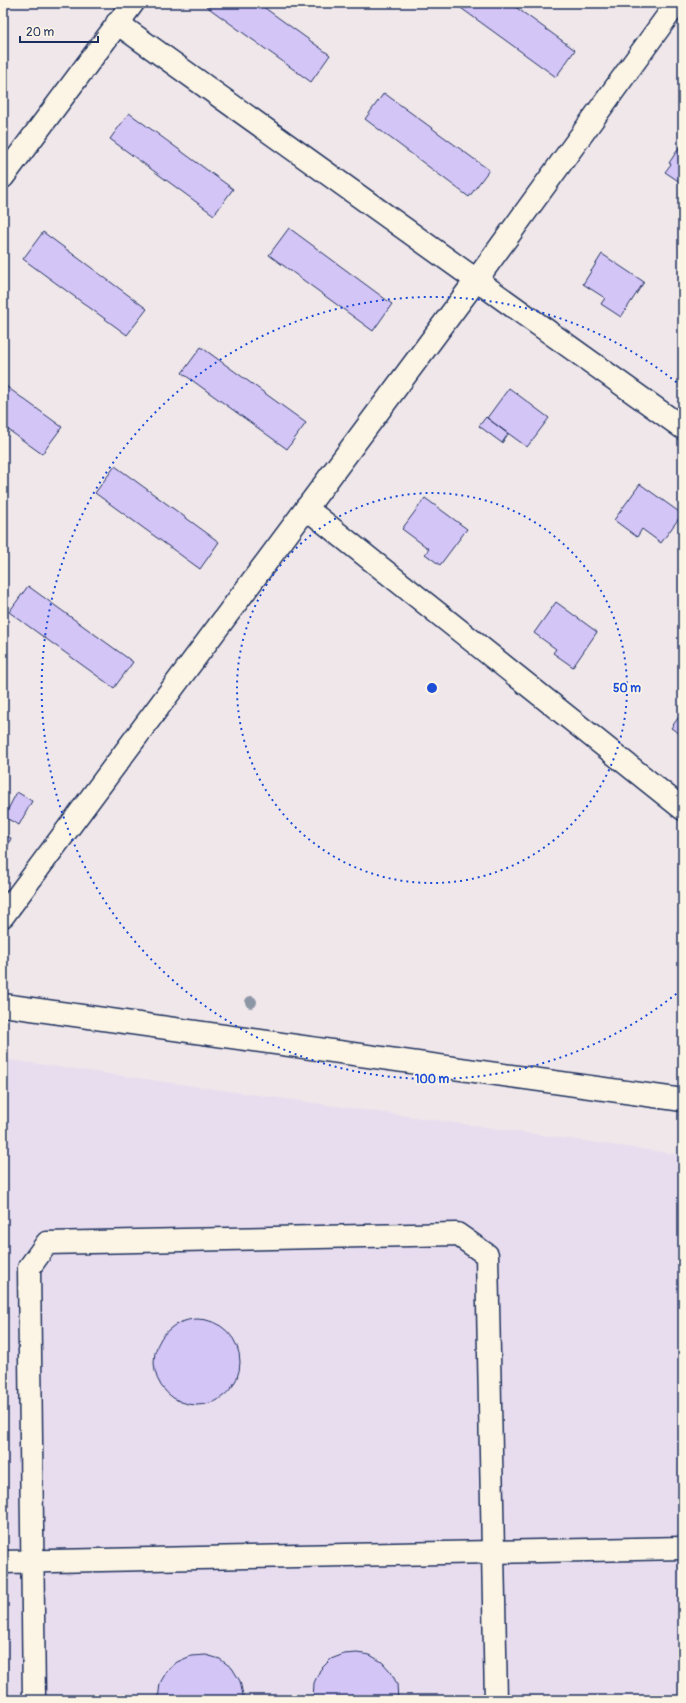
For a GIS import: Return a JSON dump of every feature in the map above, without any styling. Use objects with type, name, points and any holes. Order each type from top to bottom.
[{"type":"street","points":[[3,177],[133,3]]},
{"type":"street","points":[[3,916],[678,8]]},
{"type":"street","points":[[117,23],[477,279],[683,428]]},
{"type":"street","points":[[306,508],[683,809]]},
{"type":"street","points":[[3,1005],[683,1100]]},
{"type":"street","points":[[34,1700],[28,1268],[46,1243],[458,1234],[487,1255],[496,1700]]},
{"type":"street","points":[[3,1562],[683,1548]]},
{"type":"shaded area","points":[[3,1059],[683,1155],[683,1700],[3,1700]]},
{"type":"building","points":[[208,3],[258,3],[330,55],[311,82],[206,6]]},
{"type":"building","points":[[454,3],[510,3],[575,50],[556,77]]},
{"type":"building","points":[[384,93],[489,170],[469,197],[365,119]]},
{"type":"building","points":[[129,113],[233,189],[214,215],[110,139]]},
{"type":"building","points":[[683,142],[683,184],[665,172],[671,164],[669,163]]},
{"type":"building","points":[[289,228],[392,304],[373,331],[269,255]]},
{"type":"building","points":[[43,232],[147,309],[127,335],[23,259]]},
{"type":"building","points":[[602,254],[644,282],[621,317],[601,304],[605,298],[583,284]]},
{"type":"building","points":[[201,347],[306,423],[287,449],[182,373]]},
{"type":"building","points":[[3,384],[62,427],[42,454],[3,426]]},
{"type":"building","points":[[509,388],[549,418],[527,447],[487,418]]},
{"type":"building","points":[[486,417],[508,434],[502,443],[479,426]]},
{"type":"building","points":[[115,466],[219,542],[200,569],[95,493]]},
{"type":"building","points":[[640,484],[682,514],[661,543],[642,529],[637,537],[614,520]]},
{"type":"building","points":[[425,498],[467,529],[440,565],[425,554],[429,549],[402,529]]},
{"type":"building","points":[[28,586],[133,662],[114,688],[9,612]]},
{"type":"building","points":[[556,602],[597,632],[573,667],[553,653],[556,649],[534,633]]},
{"type":"building","points":[[683,711],[683,736],[671,728]]},
{"type":"building","points":[[17,792],[32,801],[19,825],[4,817]]},
{"type":"building","points":[[3,834],[11,838],[4,856],[3,855]]},
{"type":"building","points":[[197,1319],[213,1322],[221,1326],[233,1338],[237,1346],[240,1362],[237,1378],[233,1386],[221,1398],[213,1402],[197,1405],[181,1402],[173,1398],[161,1386],[157,1378],[154,1362],[157,1346],[161,1338],[173,1326],[181,1322]]},
{"type":"building","points":[[357,1653],[370,1655],[382,1662],[391,1672],[397,1684],[398,1700],[313,1700],[314,1683],[320,1670],[331,1659],[344,1654]]},
{"type":"building","points":[[206,1655],[220,1659],[232,1668],[240,1681],[244,1700],[158,1700],[160,1683],[167,1671],[177,1662],[191,1656]]}]
